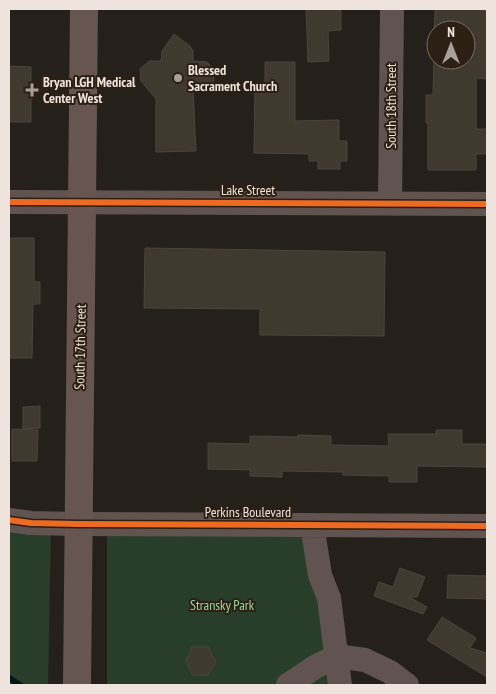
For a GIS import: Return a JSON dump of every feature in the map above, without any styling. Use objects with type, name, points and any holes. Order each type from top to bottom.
[{"type":"main road","name":"South 17th Street","points":[[77,685],[84,9]]},
{"type":"street","name":"South 18th Street","points":[[390,203],[392,9]]},
{"type":"street","name":"Lake Street","points":[[9,202],[487,204]]},
{"type":"street","name":"Perkins Boulevard","points":[[9,520],[30,523],[78,524],[487,526]]},
{"type":"street","points":[[312,525],[320,575],[329,598],[340,685]]},
{"type":"street","points":[[288,685],[315,667],[337,656],[366,660],[390,672],[407,685]]},
{"type":"green space","points":[[9,520],[51,524],[48,685],[9,685]]},
{"type":"green space","name":"Stransky Park","points":[[107,524],[312,525],[340,685],[107,685]]},
{"type":"building","points":[[306,9],[341,9],[341,30],[328,31],[329,61],[308,62]]},
{"type":"building","points":[[435,9],[487,9],[487,79],[476,78],[476,129],[487,129],[487,154],[476,154],[476,170],[428,170],[426,95],[433,95],[434,70],[476,70],[476,20],[435,20]]},
{"type":"building","points":[[174,34],[190,46],[193,51],[193,61],[207,62],[213,69],[214,81],[206,89],[193,89],[196,151],[156,152],[156,99],[141,81],[140,69],[149,61],[161,61],[162,51]]},
{"type":"building","points":[[265,62],[295,62],[295,121],[339,120],[339,141],[347,141],[347,161],[340,161],[340,169],[318,169],[318,161],[309,161],[309,154],[254,153],[255,86],[265,86]]},
{"type":"building","points":[[9,66],[31,67],[31,122],[9,122]]},
{"type":"building","points":[[9,238],[34,238],[34,282],[40,282],[40,304],[33,304],[32,358],[9,358]]},
{"type":"building","points":[[145,248],[385,252],[384,336],[260,335],[260,309],[144,308]]},
{"type":"building","points":[[40,406],[40,428],[23,429],[23,407]]},
{"type":"building","points":[[12,429],[38,430],[37,461],[12,461]]},
{"type":"building","points":[[436,430],[462,430],[462,444],[487,444],[487,467],[417,466],[417,482],[389,482],[389,476],[343,475],[343,472],[282,471],[282,477],[250,476],[250,470],[208,469],[208,443],[250,444],[250,436],[298,437],[298,435],[331,436],[331,445],[389,446],[388,434],[436,434]]},
{"type":"building","points":[[400,568],[425,577],[417,597],[409,597],[427,607],[423,614],[374,596],[379,582],[393,587]]},
{"type":"building","points":[[448,575],[487,576],[487,599],[447,598]]},
{"type":"building","points":[[442,617],[476,638],[470,648],[487,653],[487,677],[427,640]]},
{"type":"building","points":[[192,647],[208,647],[216,662],[208,675],[193,675],[186,662]]},
{"type":"waterway","points":[[9,678],[20,685]]},
{"type":"cycle path","points":[[9,202],[487,204]]},
{"type":"cycle path","points":[[9,520],[31,523],[78,524],[487,526]]},
{"type":"place","name":"Blessed Sacrament Church","points":[[178,78]]},
{"type":"place","name":"Bryan LGH Medical Center West","points":[[32,90]]}]
